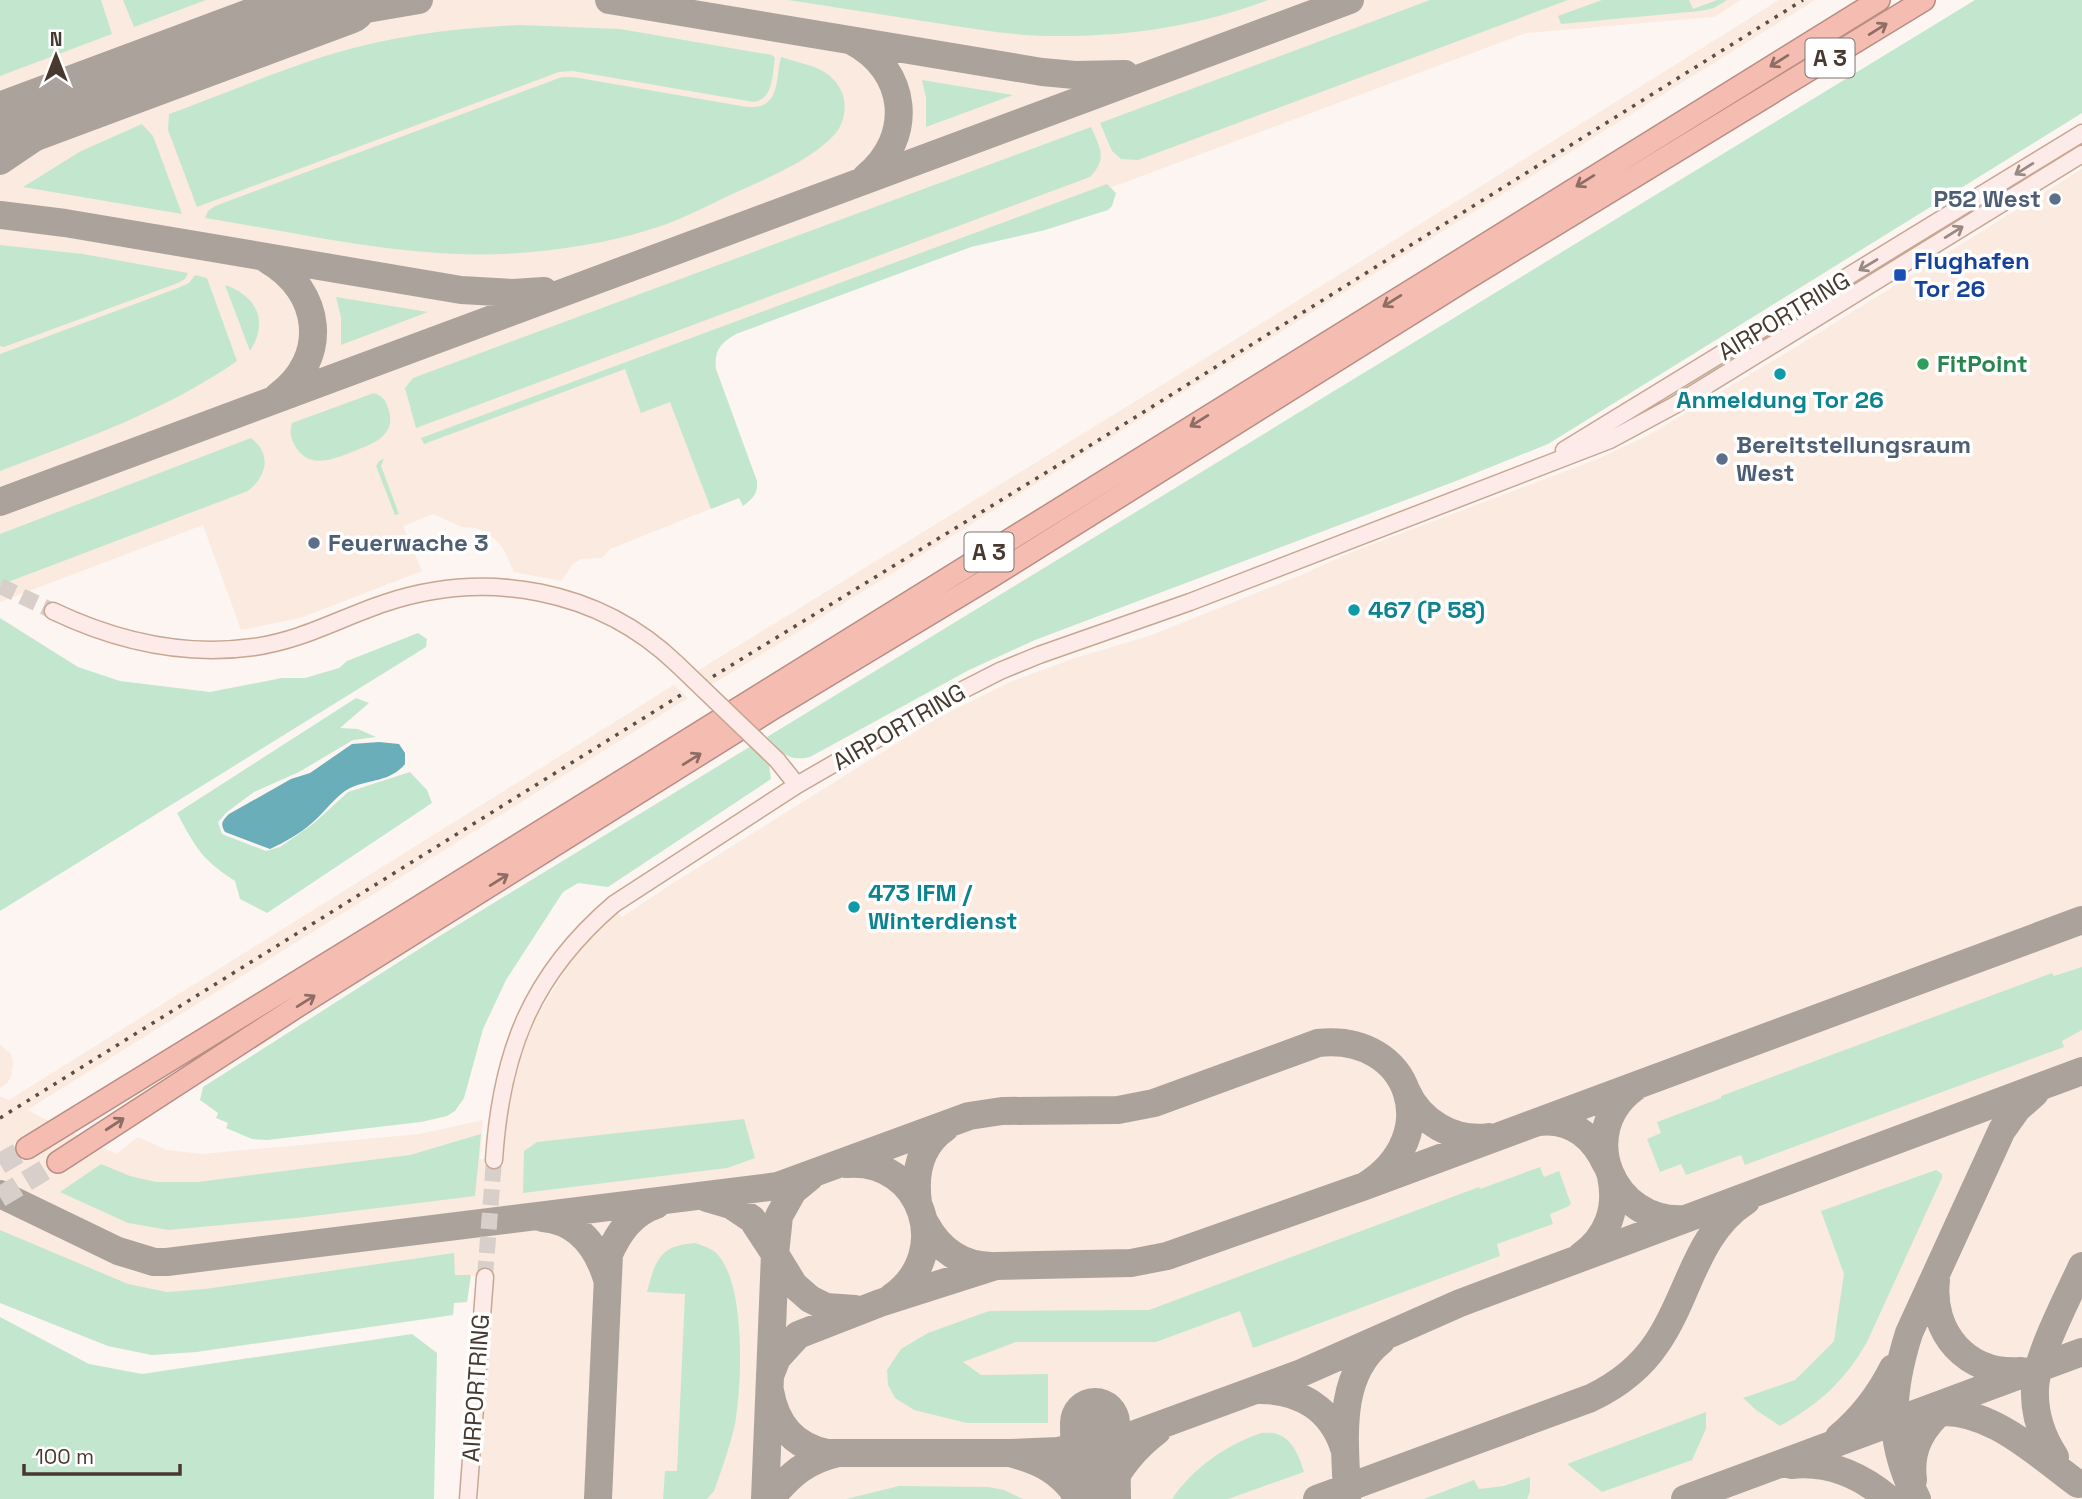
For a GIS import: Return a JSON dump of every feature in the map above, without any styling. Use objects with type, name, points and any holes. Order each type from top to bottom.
[{"type":"highway","name":"A 3","points":[[27,1148],[1879,0]]},
{"type":"highway","name":"A 3","points":[[58,1162],[298,1006],[737,731],[991,577],[1465,280],[1924,0]]},
{"type":"street","name":"AIRPORTRING","points":[[1480,490],[1547,459],[1601,429],[2082,132]]},
{"type":"street","name":"AIRPORTRING","points":[[494,1160],[499,1104],[511,1052],[531,1005],[561,958],[588,927],[614,904],[797,785],[951,696],[1000,671],[1189,602],[1565,458],[1645,422],[2082,154]]},
{"type":"street","points":[[52,611],[79,624],[138,643],[215,650],[251,647],[299,637],[382,604],[450,587],[499,586],[538,591],[580,603],[629,627],[677,664],[777,760],[797,785]]},
{"type":"street","name":"AIRPORTRING","points":[[468,1499],[485,1277]]},
{"type":"shaded area","points":[[0,0],[1741,0],[1714,17],[1526,33],[695,342],[750,493],[610,549],[602,558],[581,559],[573,564],[561,581],[514,572],[504,550],[487,533],[476,528],[462,527],[433,514],[403,526],[422,571],[300,618],[241,630],[203,525],[0,602]]},
{"type":"shaded area","points":[[1779,0],[1815,0],[754,659],[709,686],[694,673],[1201,361]]},
{"type":"shaded area","points":[[2082,169],[2082,1499],[479,1499],[492,1278],[471,1275],[467,1302],[454,1303],[453,1315],[196,1352],[152,1355],[108,1346],[0,1303],[0,1096],[9,1100],[674,685],[688,698],[27,1110],[116,1154],[138,1137],[167,1150],[202,1154],[420,1134],[483,1120],[480,1159],[501,1160],[511,1080],[535,1019],[568,966],[588,941],[618,913],[622,917],[934,720],[1010,682],[1075,658],[1152,635],[1352,552],[1595,460],[1647,436],[1801,344]]},
{"type":"shaded area","points":[[0,1044],[11,1054],[13,1062],[11,1077],[0,1088]]},
{"type":"green space","points":[[0,0],[101,0],[112,34],[0,76]]},
{"type":"green space","points":[[123,0],[206,0],[134,27]]},
{"type":"green space","points":[[788,0],[1268,0],[1216,17],[1162,28],[1053,36],[995,32]]},
{"type":"green space","points":[[1430,0],[1568,0],[1138,160],[1121,159],[1112,151],[1100,123]]},
{"type":"green space","points":[[1602,0],[1689,0],[1693,9],[1717,0],[1727,0],[1714,8],[1700,11],[1561,24],[1558,16]]},
{"type":"green space","points":[[1975,0],[2082,0],[2082,113],[1548,444],[1035,640],[969,670],[810,757],[790,757],[767,737]]},
{"type":"green space","points":[[520,25],[620,29],[772,55],[775,58],[771,85],[761,100],[754,102],[573,71],[559,72],[197,207],[168,130],[169,114],[349,49],[422,34]]},
{"type":"green space","points":[[781,57],[821,70],[838,84],[845,108],[842,122],[835,134],[813,153],[771,176],[675,221],[634,234],[532,252],[450,254],[367,246],[205,218],[208,211],[215,206],[562,77],[747,107],[758,106],[766,103],[774,92]]},
{"type":"green space","points":[[922,80],[1013,95],[926,127],[926,98]]},
{"type":"green space","points":[[142,124],[153,136],[182,214],[23,187],[81,151]]},
{"type":"green space","points":[[1091,127],[1101,158],[1090,177],[416,428],[405,388],[413,378]]},
{"type":"green space","points":[[2082,138],[2082,146],[1845,293],[1844,291]]},
{"type":"green space","points":[[1107,184],[1116,193],[1108,210],[1045,230],[971,247],[736,334],[726,341],[717,352],[716,369],[757,481],[754,496],[743,506],[739,498],[711,509],[670,402],[641,413],[625,369],[424,444],[421,438]]},
{"type":"green space","points":[[0,245],[83,254],[188,273],[185,279],[178,283],[4,347],[0,346]]},
{"type":"green space","points":[[195,275],[207,278],[237,361],[210,379],[152,410],[0,471],[0,354],[178,288],[189,283]]},
{"type":"green space","points":[[225,285],[245,296],[257,311],[259,330],[250,351]]},
{"type":"green space","points":[[336,297],[428,312],[341,345],[341,317]]},
{"type":"green space","points":[[1806,309],[1810,314],[1631,424],[1584,445]]},
{"type":"green space","points":[[374,393],[385,401],[390,418],[389,426],[381,438],[360,449],[323,461],[309,459],[297,449],[291,437],[292,423]]},
{"type":"green space","points":[[251,438],[262,451],[265,465],[259,479],[248,491],[0,585],[0,534]]},
{"type":"green space","points":[[384,459],[381,466],[399,514],[395,515],[376,466]]},
{"type":"green space","points":[[0,618],[78,667],[120,681],[210,692],[282,678],[305,678],[339,668],[347,661],[418,633],[427,639],[426,647],[0,911]]},
{"type":"green space","points":[[356,698],[369,703],[340,728],[358,729],[376,737],[353,740],[299,772],[254,792],[218,822],[222,834],[266,851],[280,847],[313,824],[348,792],[410,772],[427,790],[432,803],[267,913],[240,899],[235,881],[200,852],[177,813]]},
{"type":"green space","points":[[751,746],[769,764],[771,779],[608,887],[578,883],[563,892],[506,980],[483,1029],[464,1098],[455,1111],[447,1116],[421,1122],[267,1140],[252,1139],[226,1128],[228,1123],[216,1118],[218,1113],[200,1100],[203,1087],[438,937]]},
{"type":"green space","points":[[2082,967],[2082,1030],[2062,1041],[2064,1047],[1745,1165],[1741,1155],[1686,1175],[1681,1164],[1660,1172],[1647,1139],[1661,1133],[1657,1122],[2052,973],[2054,976]]},
{"type":"green space","points":[[744,1119],[755,1158],[727,1168],[523,1193],[524,1151],[537,1142]]},
{"type":"green space","points":[[481,1134],[475,1196],[297,1218],[169,1230],[128,1223],[60,1192],[101,1164],[130,1176],[156,1182],[198,1182],[410,1155]]},
{"type":"green space","points":[[1540,1167],[1544,1177],[1559,1171],[1571,1204],[1550,1214],[1553,1224],[1497,1244],[1500,1256],[1253,1348],[1240,1311],[1156,1342],[1016,1342],[963,1362],[981,1375],[1048,1374],[1048,1423],[967,1423],[914,1410],[895,1398],[888,1385],[887,1370],[901,1349],[928,1333],[989,1311],[1149,1310],[1479,1187],[1480,1189]]},
{"type":"green space","points":[[1936,1170],[1942,1174],[1942,1178],[1867,1342],[1849,1369],[1819,1400],[1780,1426],[1756,1410],[1743,1398],[1795,1380],[1834,1341],[1844,1274],[1821,1211]]},
{"type":"green space","points":[[0,1230],[128,1284],[167,1292],[205,1289],[454,1253],[455,1275],[471,1275],[467,1302],[454,1303],[453,1315],[196,1352],[152,1355],[108,1346],[0,1303]]},
{"type":"green space","points":[[695,1243],[718,1255],[727,1270],[733,1289],[740,1336],[735,1424],[714,1491],[707,1499],[663,1499],[665,1471],[677,1471],[685,1294],[647,1292],[656,1263],[661,1257],[674,1247]]},
{"type":"green space","points":[[0,1317],[89,1364],[142,1374],[412,1334],[437,1353],[434,1499],[0,1499]]},
{"type":"green space","points":[[1706,1412],[1706,1429],[1692,1460],[1602,1492],[1567,1464]]},
{"type":"green space","points":[[1261,1433],[1285,1438],[1298,1456],[1304,1472],[1228,1499],[1172,1499],[1190,1477],[1211,1459],[1235,1444]]},
{"type":"green space","points":[[1530,1477],[1527,1499],[1424,1499],[1474,1480],[1479,1489],[1504,1486]]},
{"type":"green space","points":[[899,1486],[989,1487],[1004,1490],[1023,1499],[846,1499]]},
{"type":"water","points":[[352,744],[399,744],[405,753],[405,764],[393,774],[345,791],[298,834],[270,849],[225,832],[222,823],[229,814],[291,779],[310,773]]},
{"type":"taxiway","points":[[242,38],[331,15],[419,0]]},
{"type":"taxiway","points":[[609,0],[1042,72],[1075,75],[1125,74]]},
{"type":"taxiway","points":[[0,502],[1350,0]]},
{"type":"taxiway","points":[[852,41],[871,54],[885,69],[894,86],[898,105],[898,124],[892,143],[882,161],[866,177]]},
{"type":"taxiway","points":[[0,161],[139,76]]},
{"type":"taxiway","points":[[0,215],[65,223],[461,290],[513,293],[544,291]]},
{"type":"taxiway","points":[[268,260],[286,273],[300,289],[309,307],[313,325],[312,344],[306,363],[295,381],[278,396]]},
{"type":"taxiway","points":[[770,1376],[777,1358],[798,1335],[880,1303],[996,1266],[1131,1263],[1167,1256],[1365,1186],[2082,920]]},
{"type":"taxiway","points":[[0,1194],[118,1251],[154,1262],[167,1262],[778,1186],[969,1116],[1002,1111],[1118,1110],[1154,1103],[1318,1043],[1350,1044],[1376,1054],[1395,1071],[1407,1092],[1410,1117],[1405,1142],[1390,1165],[1365,1186]]},
{"type":"taxiway","points":[[1010,1453],[1058,1451],[1130,1436],[1299,1374],[1460,1303],[2082,1071]]},
{"type":"taxiway","points":[[1634,1088],[1616,1106],[1606,1128],[1605,1150],[1610,1172],[1621,1191],[1638,1207],[1659,1217],[1685,1219]]},
{"type":"taxiway","points":[[1406,1090],[1420,1112],[1440,1127],[1463,1136],[1489,1137]]},
{"type":"taxiway","points":[[1917,1499],[1900,1457],[1895,1417],[1898,1376],[1909,1333],[2002,1130],[2017,1109],[2035,1093]]},
{"type":"taxiway","points":[[1538,1122],[1560,1123],[1579,1131],[1594,1145],[1606,1164]]},
{"type":"taxiway","points":[[918,1203],[920,1161],[929,1143],[945,1128]]},
{"type":"taxiway","points":[[847,1164],[873,1166],[895,1176],[911,1192],[921,1212],[925,1234],[922,1257],[911,1279],[892,1297]]},
{"type":"taxiway","points":[[1581,1256],[1598,1240],[1609,1221],[1613,1199],[1611,1176]]},
{"type":"taxiway","points":[[810,1177],[793,1191],[779,1216],[775,1254],[794,1285],[810,1299],[826,1307],[855,1309]]},
{"type":"taxiway","points":[[707,1198],[731,1205],[752,1219],[775,1254],[765,1499]]},
{"type":"taxiway","points":[[1317,1499],[1591,1398],[1620,1381],[1644,1360],[1657,1343],[1704,1248],[1729,1215],[1746,1201]]},
{"type":"taxiway","points":[[598,1499],[609,1254],[627,1224],[656,1205]]},
{"type":"taxiway","points":[[543,1218],[566,1224],[584,1237],[598,1256],[607,1279]]},
{"type":"taxiway","points":[[925,1223],[937,1241],[952,1254],[970,1263],[992,1266]]},
{"type":"taxiway","points":[[2055,1457],[2037,1416],[2035,1389],[2041,1361],[2082,1266]]},
{"type":"taxiway","points":[[1936,1280],[1939,1317],[1956,1347],[1984,1366],[2021,1371]]},
{"type":"taxiway","points":[[1347,1499],[1345,1435],[1349,1393],[1366,1356],[1381,1341]]},
{"type":"taxiway","points":[[1685,1499],[2082,1352]]},
{"type":"taxiway","points":[[1839,1437],[1870,1405],[1893,1368]]},
{"type":"taxiway","points":[[1261,1390],[1289,1394],[1313,1405],[1332,1423],[1344,1448]]},
{"type":"taxiway","points":[[770,1391],[777,1414],[788,1432],[815,1450],[827,1453],[1010,1453],[1050,1469],[1065,1481],[1080,1499]]},
{"type":"taxiway","points":[[1913,1480],[1913,1458],[1919,1439],[1930,1422],[1946,1407]]},
{"type":"taxiway","points":[[1931,1413],[1951,1412],[1991,1424],[2028,1446],[2078,1484]]},
{"type":"taxiway","points":[[1104,1499],[1126,1461],[1157,1431]]},
{"type":"taxiway","points":[[770,1499],[808,1464],[838,1453]]},
{"type":"taxiway","points":[[1791,1465],[1818,1465],[1843,1471],[1867,1483],[1889,1499]]},
{"type":"runway","points":[[0,128],[344,0]]},
{"type":"runway","points":[[1095,1423],[1096,1499]]},
{"type":"tunnel","points":[[0,586],[53,611]]},
{"type":"tunnel","points":[[0,1164],[27,1148]]},
{"type":"tunnel","points":[[485,1277],[494,1160]]},
{"type":"tunnel","points":[[0,1197],[58,1162]]},
{"type":"railway","points":[[704,682],[1078,453],[1803,0]]},
{"type":"railway","points":[[0,1118],[684,693]]},
{"type":"place","name":"P52 West","points":[[2055,199]]},
{"type":"place","name":"Flughafen Tor 26","points":[[1900,275]]},
{"type":"place","name":"FitPoint","points":[[1923,364]]},
{"type":"place","name":"Anmeldung Tor 26","points":[[1780,374]]},
{"type":"place","name":"Bereitstellungsraum West","points":[[1722,459]]},
{"type":"place","name":"Feuerwache 3","points":[[314,543]]},
{"type":"place","name":"467 (P 58)","points":[[1354,610]]},
{"type":"place","name":"473 IFM / Winterdienst","points":[[854,907]]}]
